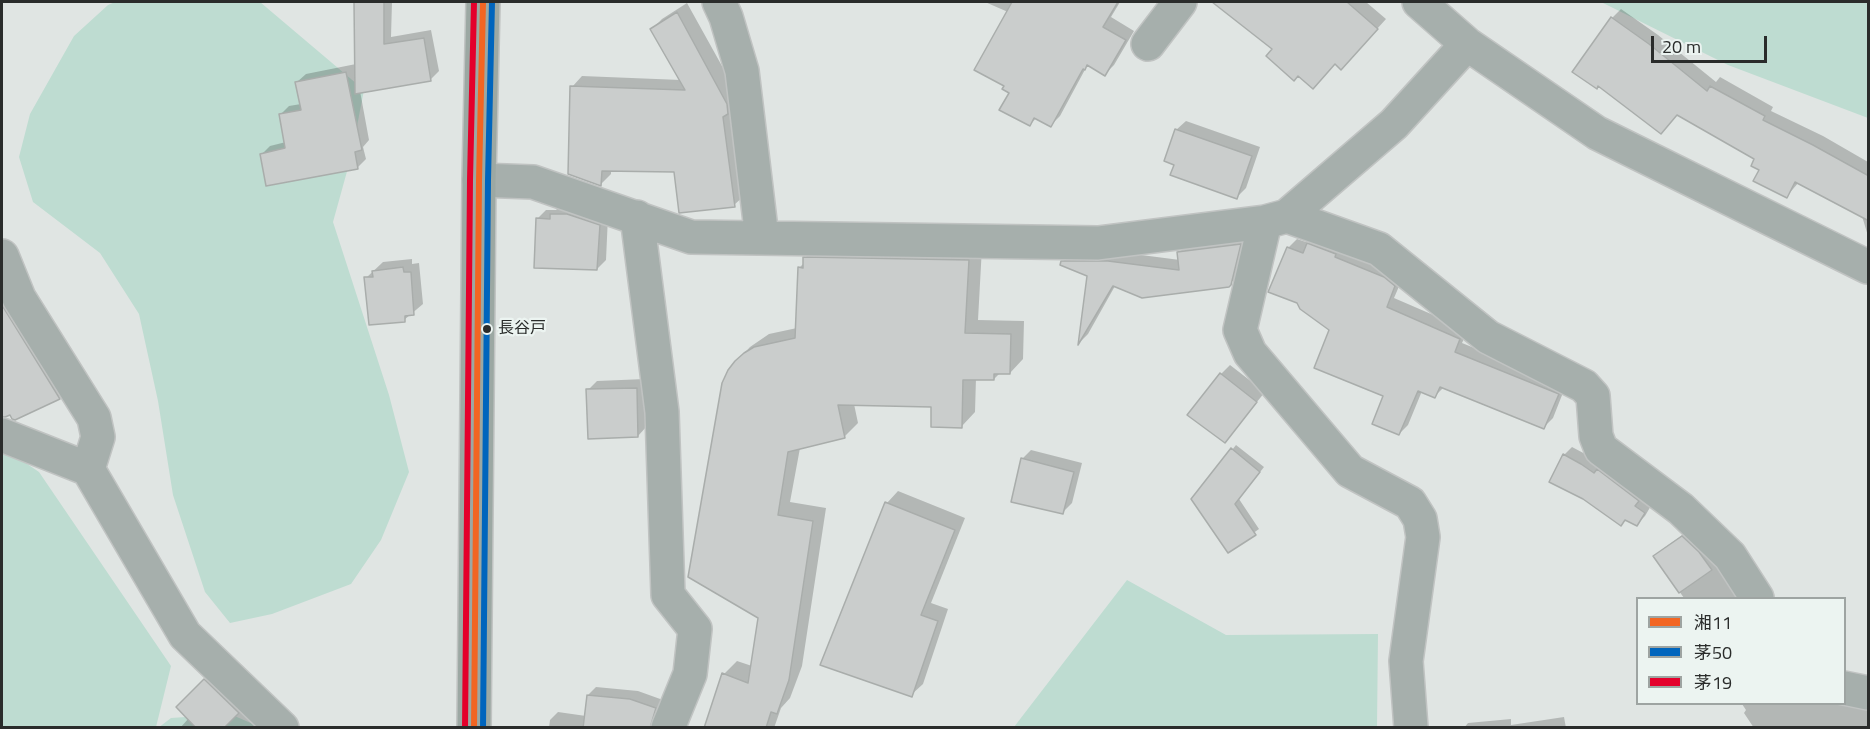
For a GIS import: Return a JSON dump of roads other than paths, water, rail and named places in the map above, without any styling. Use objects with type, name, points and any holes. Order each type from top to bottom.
[{"type":"main road","points":[[474,728],[483,2]]},
{"type":"street","points":[[719,2],[726,17],[742,71],[762,238]]},
{"type":"street","points":[[1148,44],[1180,2]]},
{"type":"street","points":[[1419,2],[1467,44],[1597,133],[1869,267]]},
{"type":"street","points":[[1411,728],[1406,661],[1423,537],[1420,519],[1410,503],[1350,471],[1250,353],[1240,330],[1276,219],[1394,124],[1467,44]]},
{"type":"street","points":[[479,180],[533,182],[691,237],[1098,243],[1276,219],[1379,249],[1488,337],[1584,386],[1593,396],[1596,436],[1601,449],[1682,510],[1730,556],[1756,597]]},
{"type":"street","points":[[637,217],[662,412],[668,595],[694,628],[690,674],[668,728]]},
{"type":"street","points":[[2,256],[19,298],[94,418],[98,438],[88,469]]},
{"type":"street","points":[[2,435],[88,469],[185,635],[282,728]]},
{"type":"street","points":[[1846,688],[1869,693]]},
{"type":"place","name":"長谷戸","points":[[487,329]]}]
